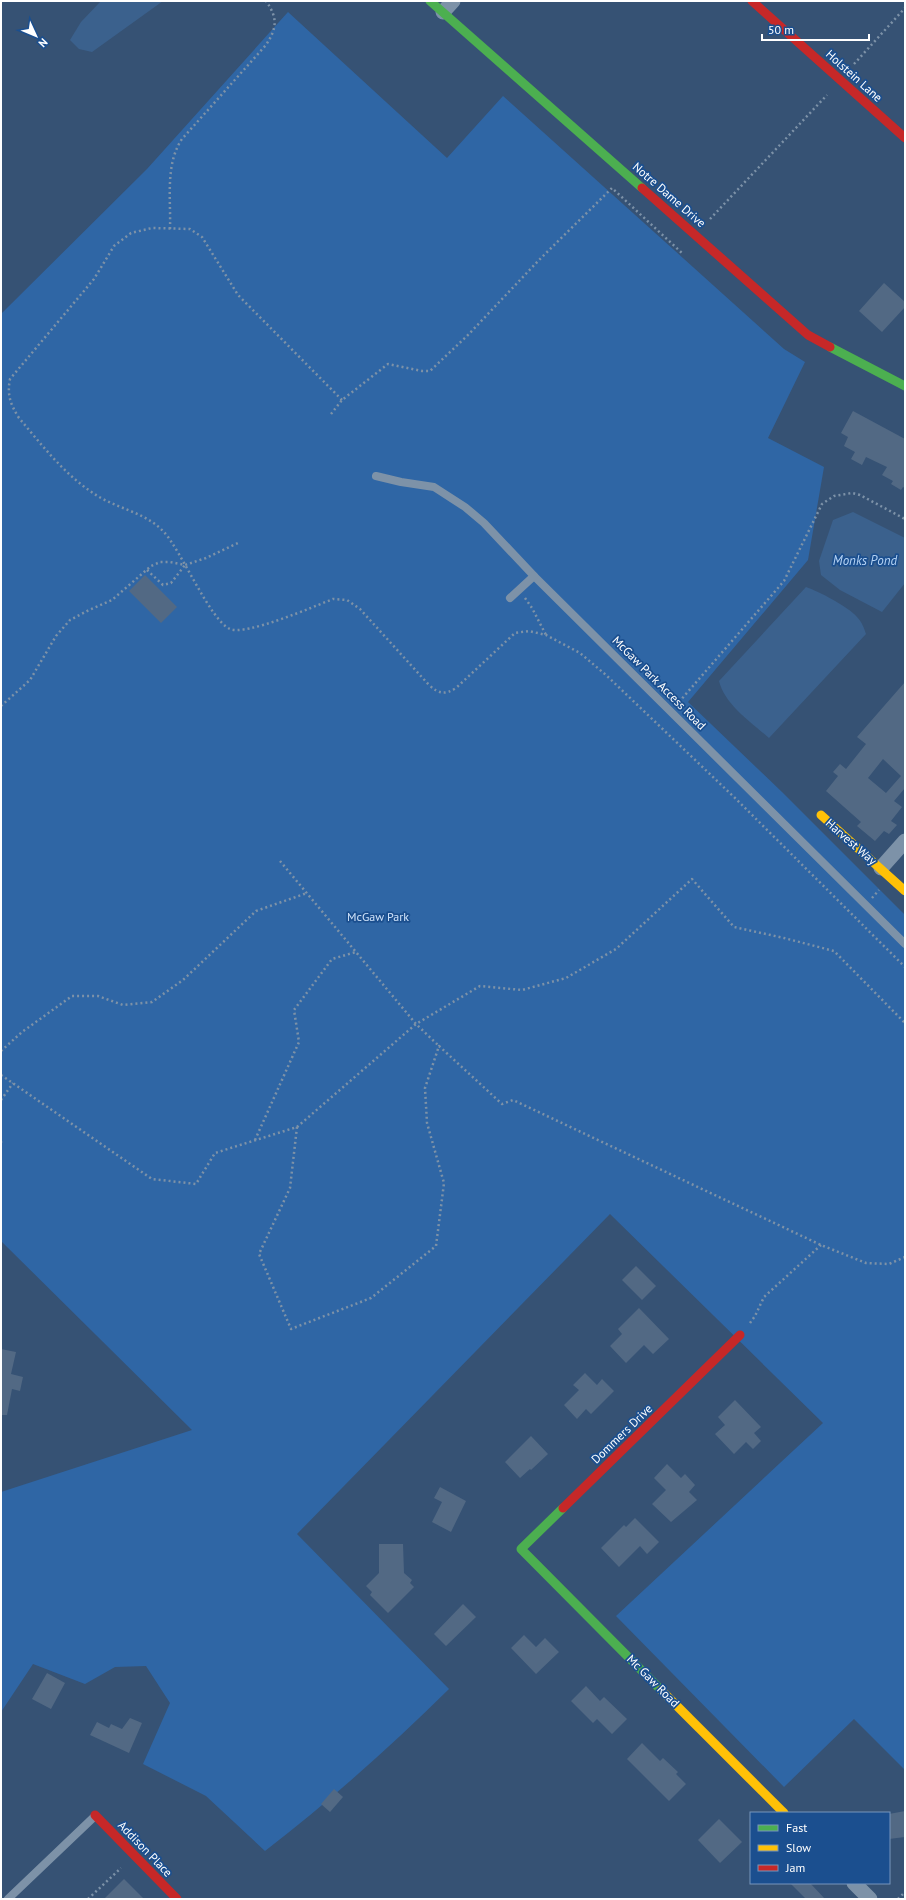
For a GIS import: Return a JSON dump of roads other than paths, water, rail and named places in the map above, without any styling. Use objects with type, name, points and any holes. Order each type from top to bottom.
[{"type":"street","name":"Notre Dame Drive","points":[[430,1],[808,335],[905,386]]},
{"type":"street","points":[[443,12],[453,1]]},
{"type":"street","name":"Holstein Lane","points":[[752,1],[905,138]]},
{"type":"street","name":"Harvest Way","points":[[821,815],[905,891]]},
{"type":"street","name":"Harvest Way","points":[[881,868],[905,841]]},
{"type":"street","name":"Dommers Drive","points":[[521,1549],[740,1335]]},
{"type":"street","name":"Mc Gaw Road","points":[[521,1549],[783,1812]]},
{"type":"street","name":"Addison Place","points":[[95,1815],[177,1899]]},
{"type":"street","points":[[855,1884],[870,1899]]},
{"type":"lane","name":"McGaw Park Access Road","points":[[376,476],[400,482],[434,487],[465,507],[484,523],[534,576],[905,944]]},
{"type":"lane","points":[[510,598],[534,576]]},
{"type":"lane","points":[[8,1899],[95,1815]]},
{"type":"water","points":[[101,1],[163,1],[92,52],[79,49],[70,40],[81,22]]},
{"type":"water","name":"Monks Pond","points":[[853,512],[905,538],[905,583],[882,612],[840,590],[821,575],[819,561],[833,520]]},
{"type":"water","points":[[806,587],[833,600],[853,613],[862,623],[866,634],[769,738],[733,705],[722,690],[719,681]]},
{"type":"park label","name":"McGaw Park","points":[[378,917]]}]
